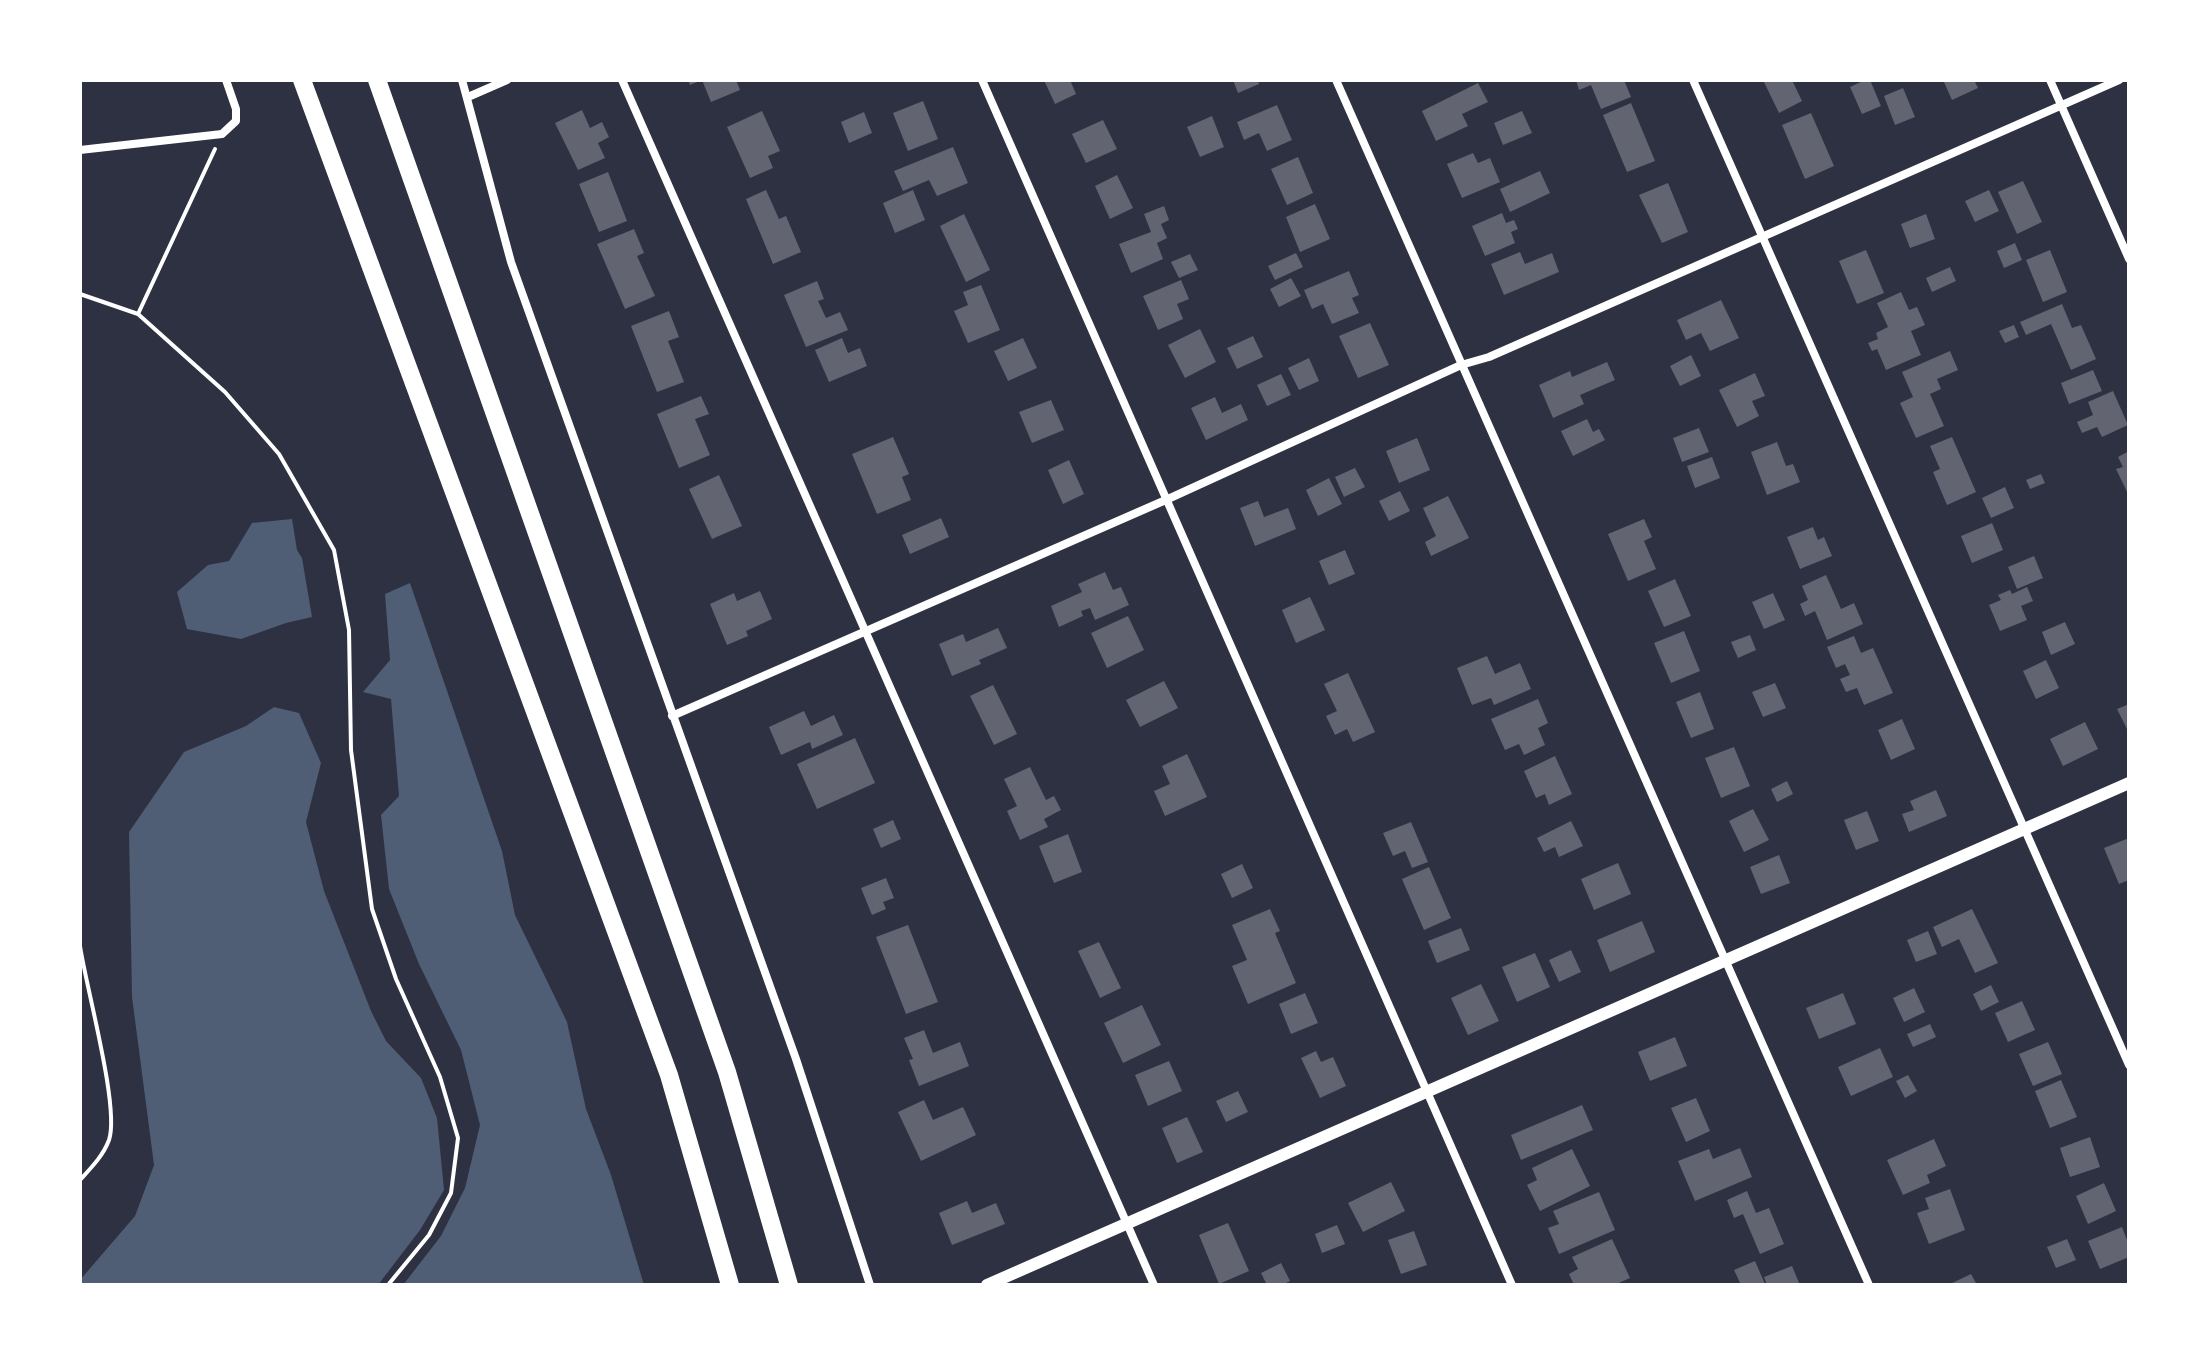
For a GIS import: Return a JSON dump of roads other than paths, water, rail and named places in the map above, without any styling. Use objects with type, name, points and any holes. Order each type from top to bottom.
[{"type":"highway","points":[[302,80],[669,1075],[730,1285]]},
{"type":"highway","points":[[377,80],[727,1072],[789,1285]]},
{"type":"street","points":[[80,150],[222,134],[236,121],[236,109],[226,80]]},
{"type":"street","points":[[462,80],[511,262],[796,1059],[870,1285]]},
{"type":"street","points":[[468,97],[507,80]]},
{"type":"street","points":[[622,80],[1154,1285]]},
{"type":"street","points":[[982,80],[1512,1285]]},
{"type":"street","points":[[1336,80],[1869,1285]]},
{"type":"street","points":[[1693,80],[2129,1065]]},
{"type":"street","points":[[2050,80],[2129,259]]},
{"type":"street","points":[[672,716],[1168,499],[1461,365],[1489,357],[2119,80]]},
{"type":"street","points":[[987,1285],[2129,783]]},
{"type":"water","points":[[292,519],[312,617],[241,639],[187,629],[177,592],[208,565],[229,561],[252,523]]},
{"type":"water","points":[[410,583],[502,851],[515,915],[567,1022],[586,1109],[611,1175],[644,1285],[403,1285],[441,1236],[465,1188],[480,1125],[461,1050],[419,964],[389,889],[381,815],[399,796],[391,699],[363,692],[390,660],[385,594]]},
{"type":"water","points":[[274,707],[299,713],[321,763],[306,822],[324,891],[371,1011],[386,1041],[421,1078],[437,1118],[444,1190],[420,1230],[378,1285],[80,1285],[80,1280],[135,1216],[154,1165],[132,997],[129,832],[184,752],[246,726]]}]
